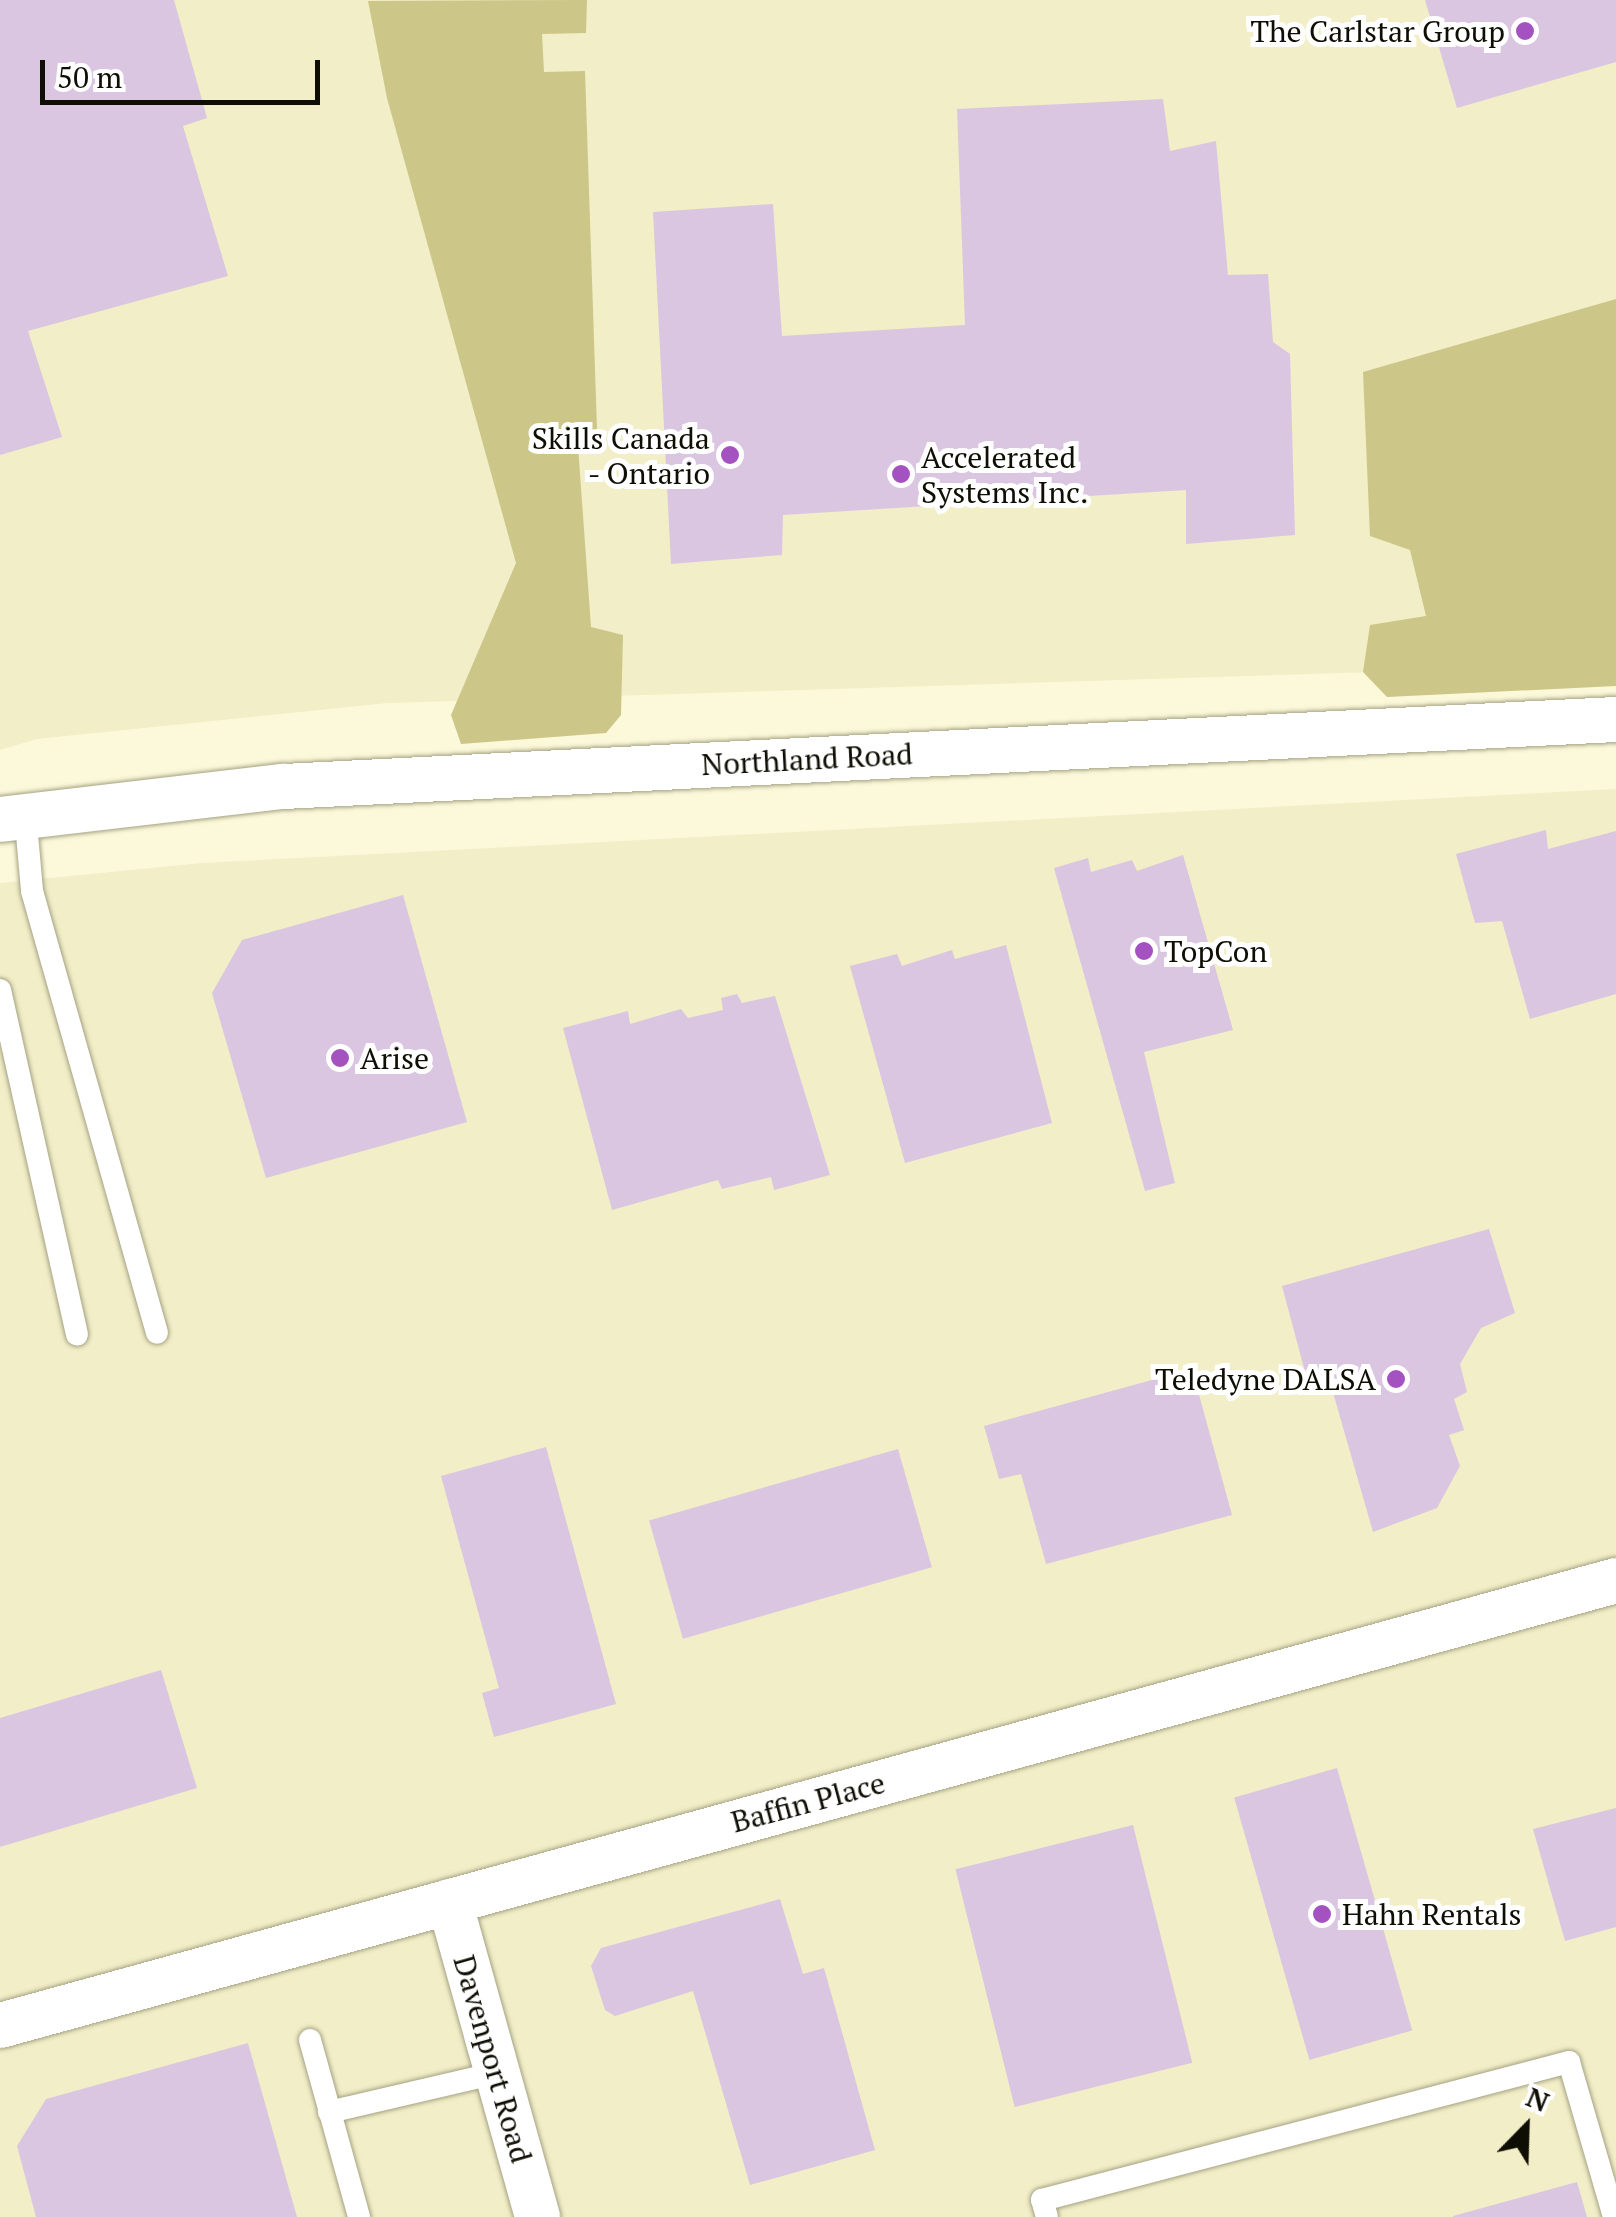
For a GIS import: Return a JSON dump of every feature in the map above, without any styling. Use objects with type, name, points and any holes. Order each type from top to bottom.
[{"type":"street","name":"Northland Road","points":[[13,815],[283,786],[1616,718]]},
{"type":"street","name":"Baffin Place","points":[[0,2025],[1616,1580]]},
{"type":"street","name":"Davenport Road","points":[[449,1901],[537,2217]]},
{"type":"lane","points":[[13,815],[157,1333]]},
{"type":"lane","points":[[0,990],[77,1334]]},
{"type":"lane","points":[[310,2040],[359,2217]]},
{"type":"lane","points":[[1047,2217],[1042,2200],[1569,2062],[1614,2217]]},
{"type":"lane","points":[[329,2112],[497,2073]]},
{"type":"shaded area","points":[[0,0],[1616,0],[1616,654],[1436,670],[387,703],[37,739],[0,750]]},
{"type":"shaded area","points":[[587,0],[586,33],[542,34],[544,72],[585,71],[597,429],[578,446],[591,627],[623,635],[621,715],[606,733],[461,744],[451,715],[516,563],[387,98],[368,1]]},
{"type":"shaded area","points":[[1616,299],[1616,686],[1387,697],[1363,672],[1370,625],[1426,616],[1410,550],[1370,536],[1363,372]]},
{"type":"shaded area","points":[[1616,789],[1616,2217],[0,2217],[0,883],[202,863]]},
{"type":"building","points":[[0,0],[174,0],[207,118],[183,126],[228,276],[28,331],[62,437],[0,455]]},
{"type":"building","name":"The Carlstar Group","points":[[1425,0],[1616,0],[1616,62],[1457,108]]},
{"type":"building","points":[[1163,99],[1170,151],[1216,141],[1228,275],[1268,274],[1273,342],[1290,354],[1295,535],[1186,544],[1186,490],[783,515],[782,555],[671,564],[653,212],[773,204],[782,336],[965,325],[957,109]]},
{"type":"building","points":[[1546,830],[1548,849],[1616,831],[1616,994],[1530,1019],[1502,921],[1475,923],[1456,854]]},
{"type":"building","name":"TopCon","points":[[1183,855],[1233,1030],[1144,1052],[1175,1183],[1145,1191],[1054,868],[1088,858],[1091,872],[1132,860],[1137,871]]},
{"type":"building","name":"Arise","points":[[403,895],[467,1122],[266,1178],[212,993],[242,940]]},
{"type":"building","points":[[1006,945],[1052,1123],[905,1163],[850,966],[897,954],[902,966],[952,950],[955,959]]},
{"type":"building","points":[[737,994],[742,1003],[775,996],[830,1175],[774,1190],[771,1177],[722,1189],[718,1180],[612,1210],[563,1028],[628,1011],[630,1024],[681,1009],[688,1018],[723,1010],[721,998]]},
{"type":"building","name":"Teledyne DALSA","points":[[1489,1229],[1515,1313],[1481,1328],[1460,1364],[1467,1392],[1454,1399],[1464,1430],[1449,1435],[1460,1466],[1437,1508],[1373,1532],[1328,1375],[1308,1383],[1282,1286]]},
{"type":"building","points":[[1192,1369],[1232,1515],[1046,1564],[1021,1474],[999,1479],[984,1426]]},
{"type":"building","points":[[546,1447],[616,1704],[494,1737],[482,1693],[499,1688],[441,1476]]},
{"type":"building","points":[[898,1449],[932,1567],[683,1639],[649,1520]]},
{"type":"building","points":[[161,1670],[197,1788],[0,1847],[0,1718]]},
{"type":"building","name":"Hahn Rentals","points":[[1337,1768],[1412,2030],[1309,2060],[1234,1797]]},
{"type":"building","points":[[1616,1808],[1616,1927],[1565,1941],[1533,1829]]},
{"type":"building","points":[[1133,1825],[1192,2063],[1015,2107],[955,1869]]},
{"type":"building","points":[[780,1899],[803,1974],[824,1968],[875,2150],[750,2185],[693,1991],[615,2016],[605,2010],[591,1966],[601,1948]]},
{"type":"building","points":[[248,2043],[297,2217],[36,2217],[17,2146],[46,2099]]},
{"type":"building","points":[[1577,2182],[1587,2217],[1453,2217],[1453,2216]]},
{"type":"place","name":"The Carlstar Group","points":[[1525,31]]},
{"type":"place","name":"Skills Canada - Ontario","points":[[730,455]]},
{"type":"place","name":"Accelerated Systems Inc.","points":[[901,474]]},
{"type":"place","name":"TopCon","points":[[1144,951]]},
{"type":"place","name":"Arise","points":[[340,1058]]},
{"type":"place","name":"Teledyne DALSA","points":[[1396,1379]]},
{"type":"place","name":"Hahn Rentals","points":[[1322,1914]]}]
